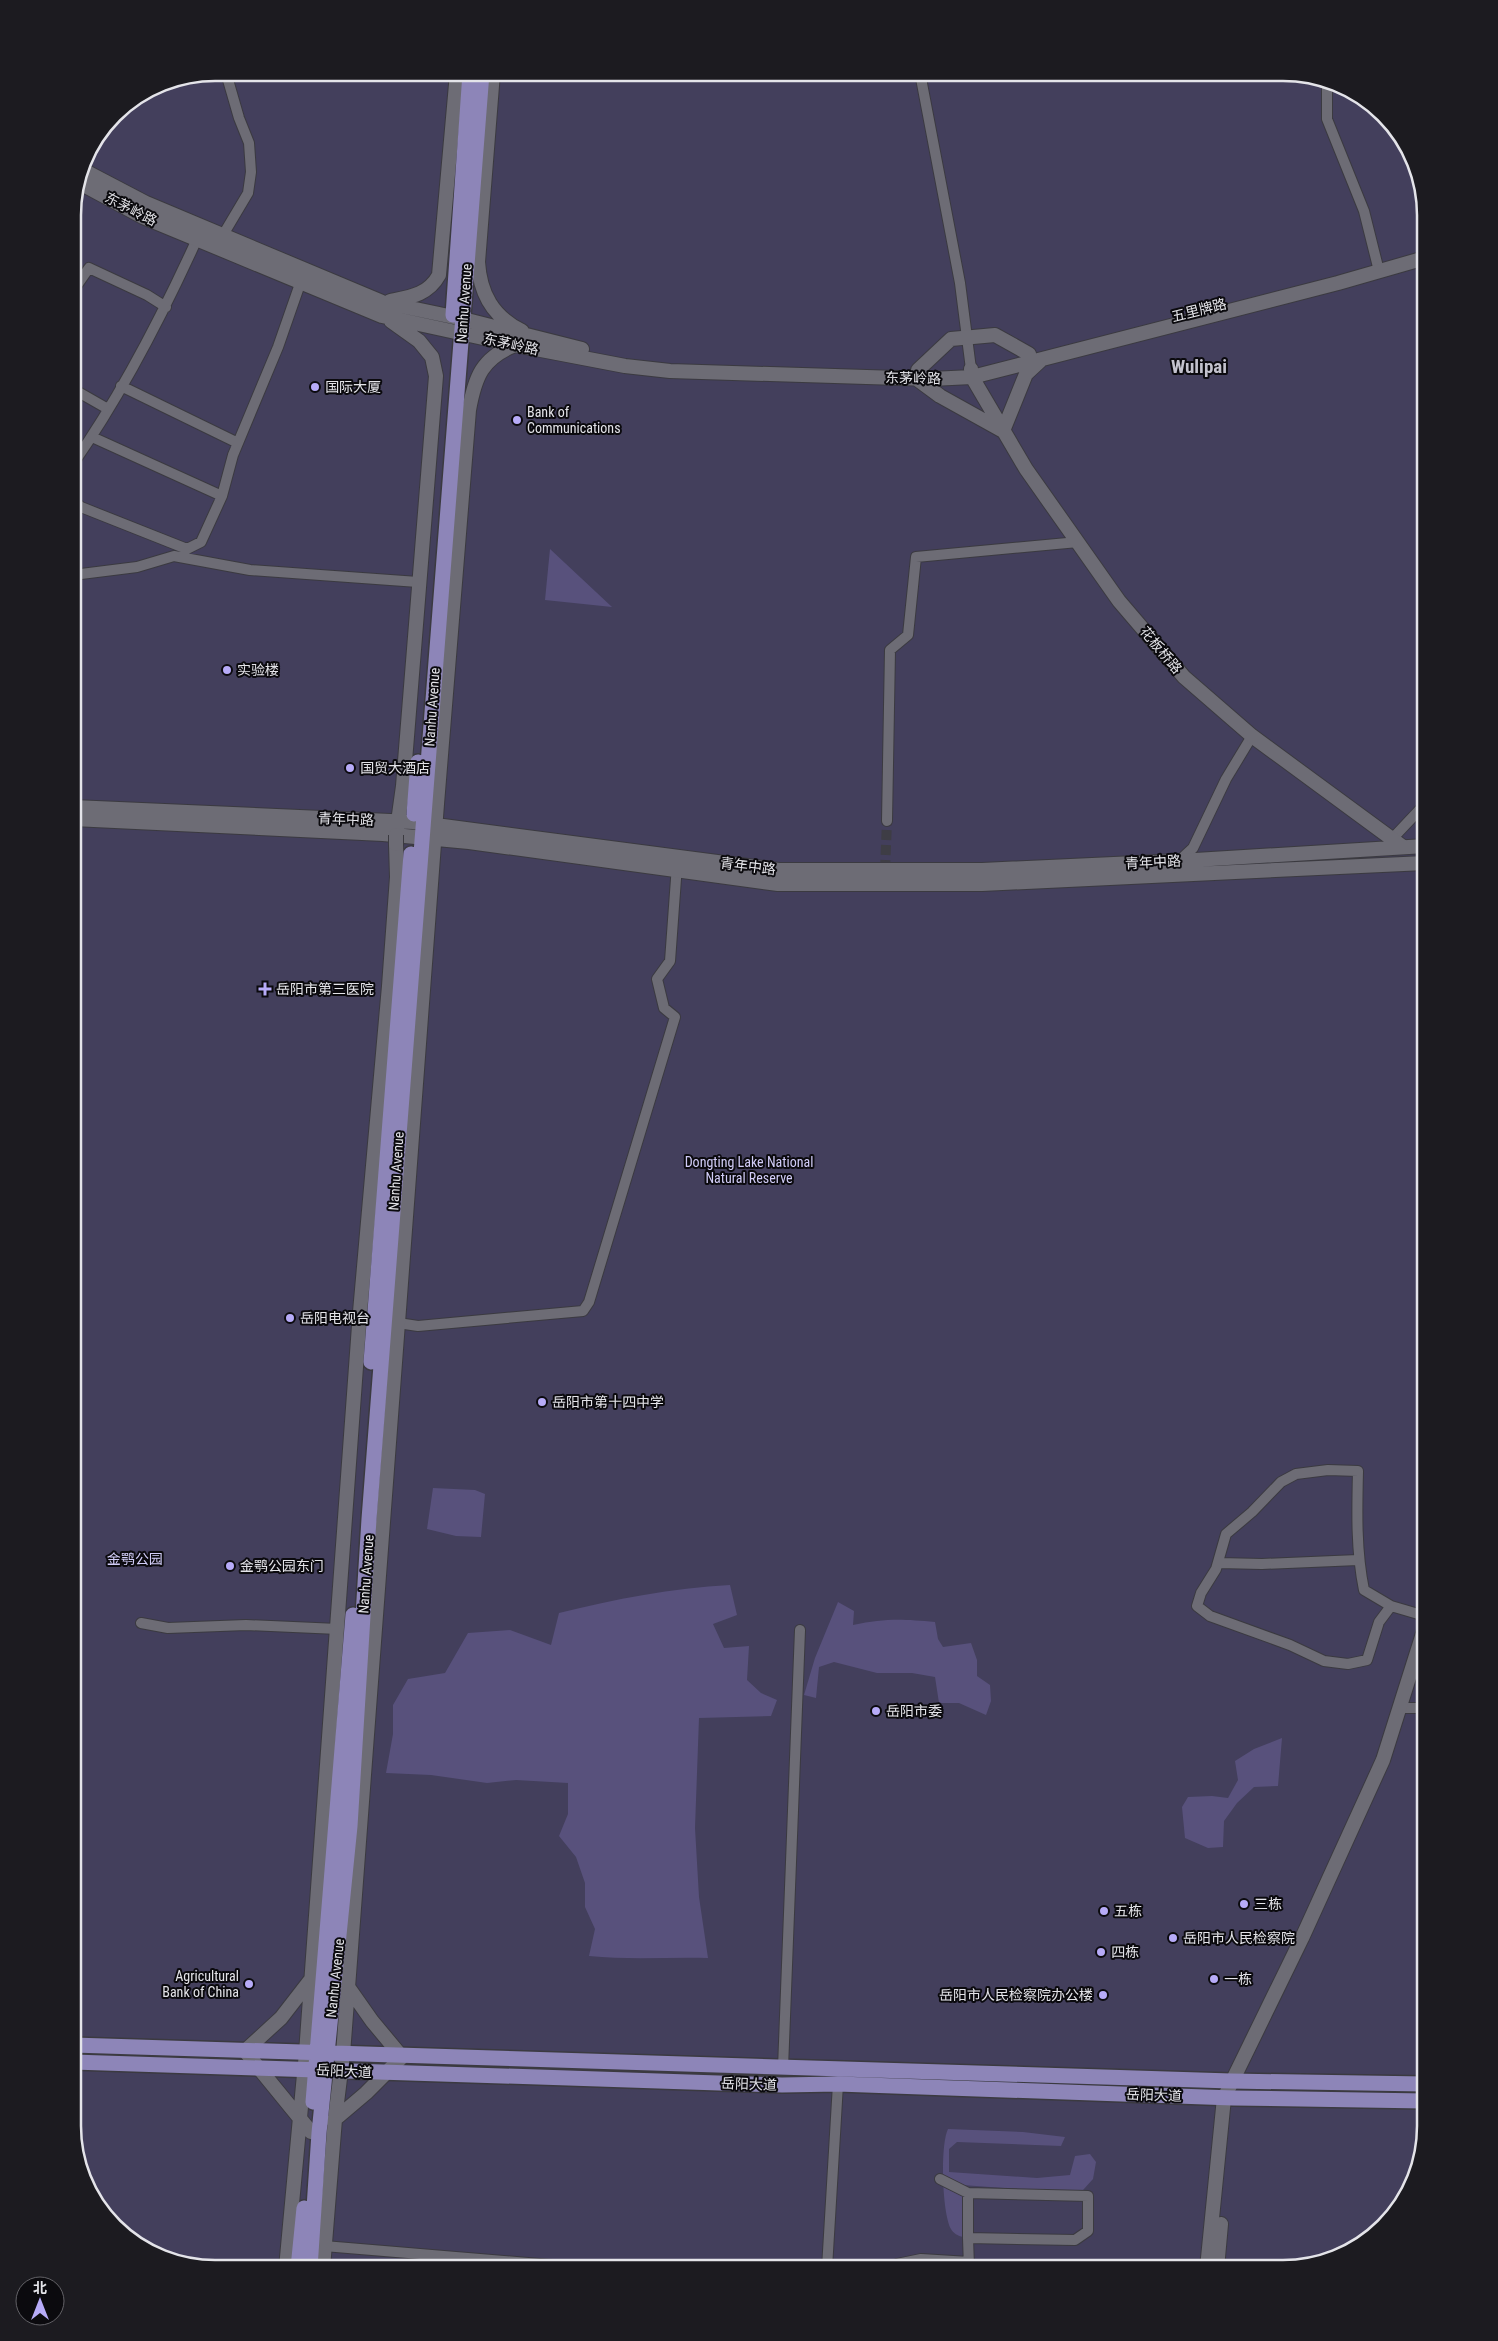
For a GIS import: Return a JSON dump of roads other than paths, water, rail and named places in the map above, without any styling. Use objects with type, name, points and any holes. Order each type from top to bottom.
[{"type":"main road","points":[[317,2053],[311,1979],[360,1312],[397,877],[414,831],[403,786],[436,376],[432,357],[419,341],[382,309],[425,291],[434,284],[439,276],[456,81]]},
{"type":"main road","name":"Nanhu Avenue","points":[[457,325],[470,81]]},
{"type":"main road","name":"Nanhu Avenue","points":[[310,2259],[315,2133],[315,2070],[330,1964],[374,1315],[457,325],[481,81]]},
{"type":"main road","points":[[492,81],[478,262],[479,280],[483,293],[491,305],[513,326],[534,337]]},
{"type":"main road","name":"东茅岭路","points":[[88,172],[146,203],[224,236],[382,309]]},
{"type":"main road","name":"东茅岭路","points":[[85,186],[143,217],[302,281],[382,309],[457,325],[534,337],[626,359],[670,364],[918,375]]},
{"type":"main road","name":"五里牌路","points":[[972,373],[1042,359],[1378,267],[1417,252]]},
{"type":"main road","name":"五里牌路","points":[[972,373],[1029,354],[1378,267],[1417,260]]},
{"type":"main road","name":"东茅岭路","points":[[457,325],[515,345],[625,366],[670,371],[918,375],[972,373]]},
{"type":"main road","points":[[1029,354],[995,335],[951,339],[918,375],[947,400],[1002,431],[1026,374],[1042,359]]},
{"type":"main road","points":[[323,2259],[335,2119],[342,2071],[398,1323],[414,831],[469,410],[474,385],[479,374],[498,352],[515,345]]},
{"type":"main road","name":"花板桥路","points":[[972,373],[1002,431],[1078,542],[1119,600],[1184,677],[1252,736],[1417,858]]},
{"type":"main road","name":"青年中路","points":[[82,808],[414,831],[677,864],[779,870],[982,870],[1179,861],[1397,842],[1417,845]]},
{"type":"main road","name":"青年中路","points":[[82,820],[414,831]]},
{"type":"main road","name":"青年中路","points":[[677,864],[778,884],[982,884],[1417,864]]},
{"type":"main road","points":[[1209,2260],[1230,2081],[1302,1938],[1383,1760],[1417,1655]]},
{"type":"main road","points":[[330,1964],[372,2021],[402,2057],[335,2119],[315,2133],[300,2119],[245,2051],[281,2018],[311,1979],[330,1964]]},
{"type":"main road","name":"岳阳大道","points":[[81,2045],[402,2057],[1230,2081],[1417,2084]]},
{"type":"main road","name":"岳阳大道","points":[[81,2062],[782,2085],[838,2084],[1228,2098],[1417,2101]]},
{"type":"main road","points":[[287,2259],[300,2119],[315,2070]]},
{"type":"main road","points":[[1218,2260],[1228,2098]]},
{"type":"main road","name":"Nanhu Avenue","points":[[299,2259],[315,2133]]},
{"type":"street","points":[[224,236],[248,193],[251,172],[249,143],[239,118],[229,81]]},
{"type":"street","points":[[922,82],[960,283],[972,373]]},
{"type":"street","points":[[1327,88],[1327,119],[1364,211],[1378,267]]},
{"type":"street","points":[[82,446],[92,437],[166,307],[197,239]]},
{"type":"street","points":[[82,278],[89,268],[129,286],[166,307]]},
{"type":"street","points":[[82,507],[187,549],[201,542],[222,496],[238,443],[278,347],[302,281]]},
{"type":"street","points":[[121,386],[238,443]]},
{"type":"street","points":[[82,394],[108,409]]},
{"type":"street","points":[[92,437],[222,496]]},
{"type":"street","points":[[887,821],[890,650],[908,635],[916,557],[1078,542]]},
{"type":"street","points":[[82,574],[137,566],[174,556],[250,570],[418,582]]},
{"type":"street","points":[[1179,861],[1193,848],[1226,779],[1252,736]]},
{"type":"street","points":[[1397,842],[1417,816]]},
{"type":"street","points":[[398,1323],[418,1326],[583,1311],[586,1307],[675,1017],[664,1008],[657,979],[670,961],[677,864]]},
{"type":"street","points":[[1391,1606],[1379,1622],[1367,1660],[1348,1664],[1324,1661],[1210,1616],[1197,1606],[1201,1592],[1219,1563],[1226,1534],[1252,1512],[1281,1482],[1296,1474],[1328,1470],[1358,1471],[1358,1560],[1364,1590],[1391,1606],[1417,1613]]},
{"type":"street","points":[[1219,1563],[1262,1564],[1358,1560]]},
{"type":"street","points":[[141,1623],[168,1628],[246,1625],[338,1629]]},
{"type":"street","points":[[783,2068],[800,1630]]},
{"type":"street","points":[[1400,1708],[1417,1708]]},
{"type":"street","points":[[828,2260],[838,2084]]},
{"type":"street","points":[[940,2179],[968,2193],[1088,2196],[1088,2232],[1075,2240],[968,2238]]},
{"type":"street","points":[[968,2193],[969,2260]]},
{"type":"street","points":[[324,2246],[482,2259]]},
{"type":"tunnel","points":[[885,870],[887,821]]},
{"type":"place","name":"国际大厦","points":[[315,387]]},
{"type":"place","name":"Bank of Communications","points":[[517,420]]},
{"type":"place","name":"实验楼","points":[[227,670]]},
{"type":"place","name":"国贸大酒店","points":[[350,768]]},
{"type":"place","name":"岳阳市第三医院","points":[[265,989]]},
{"type":"place","name":"岳阳电视台","points":[[290,1318]]},
{"type":"place","name":"岳阳市第十四中学","points":[[542,1402]]},
{"type":"place","name":"金鹗公园东门","points":[[230,1566]]},
{"type":"place","name":"岳阳市委","points":[[876,1711]]},
{"type":"place","name":"三栋","points":[[1244,1904]]},
{"type":"place","name":"五栋","points":[[1104,1911]]},
{"type":"place","name":"岳阳市人民检察院","points":[[1173,1938]]},
{"type":"place","name":"四栋","points":[[1101,1952]]},
{"type":"place","name":"一栋","points":[[1214,1979]]},
{"type":"place","name":"Agricultural Bank of China","points":[[249,1984]]},
{"type":"place","name":"岳阳市人民检察院办公楼","points":[[1103,1995]]},
{"type":"district","name":"Wulipai","points":[[1199,366]]},
{"type":"park label","name":"Dongting Lake National Natural Reserve","points":[[749,1170]]},
{"type":"park label","name":"金鹗公园","points":[[135,1559]]}]
